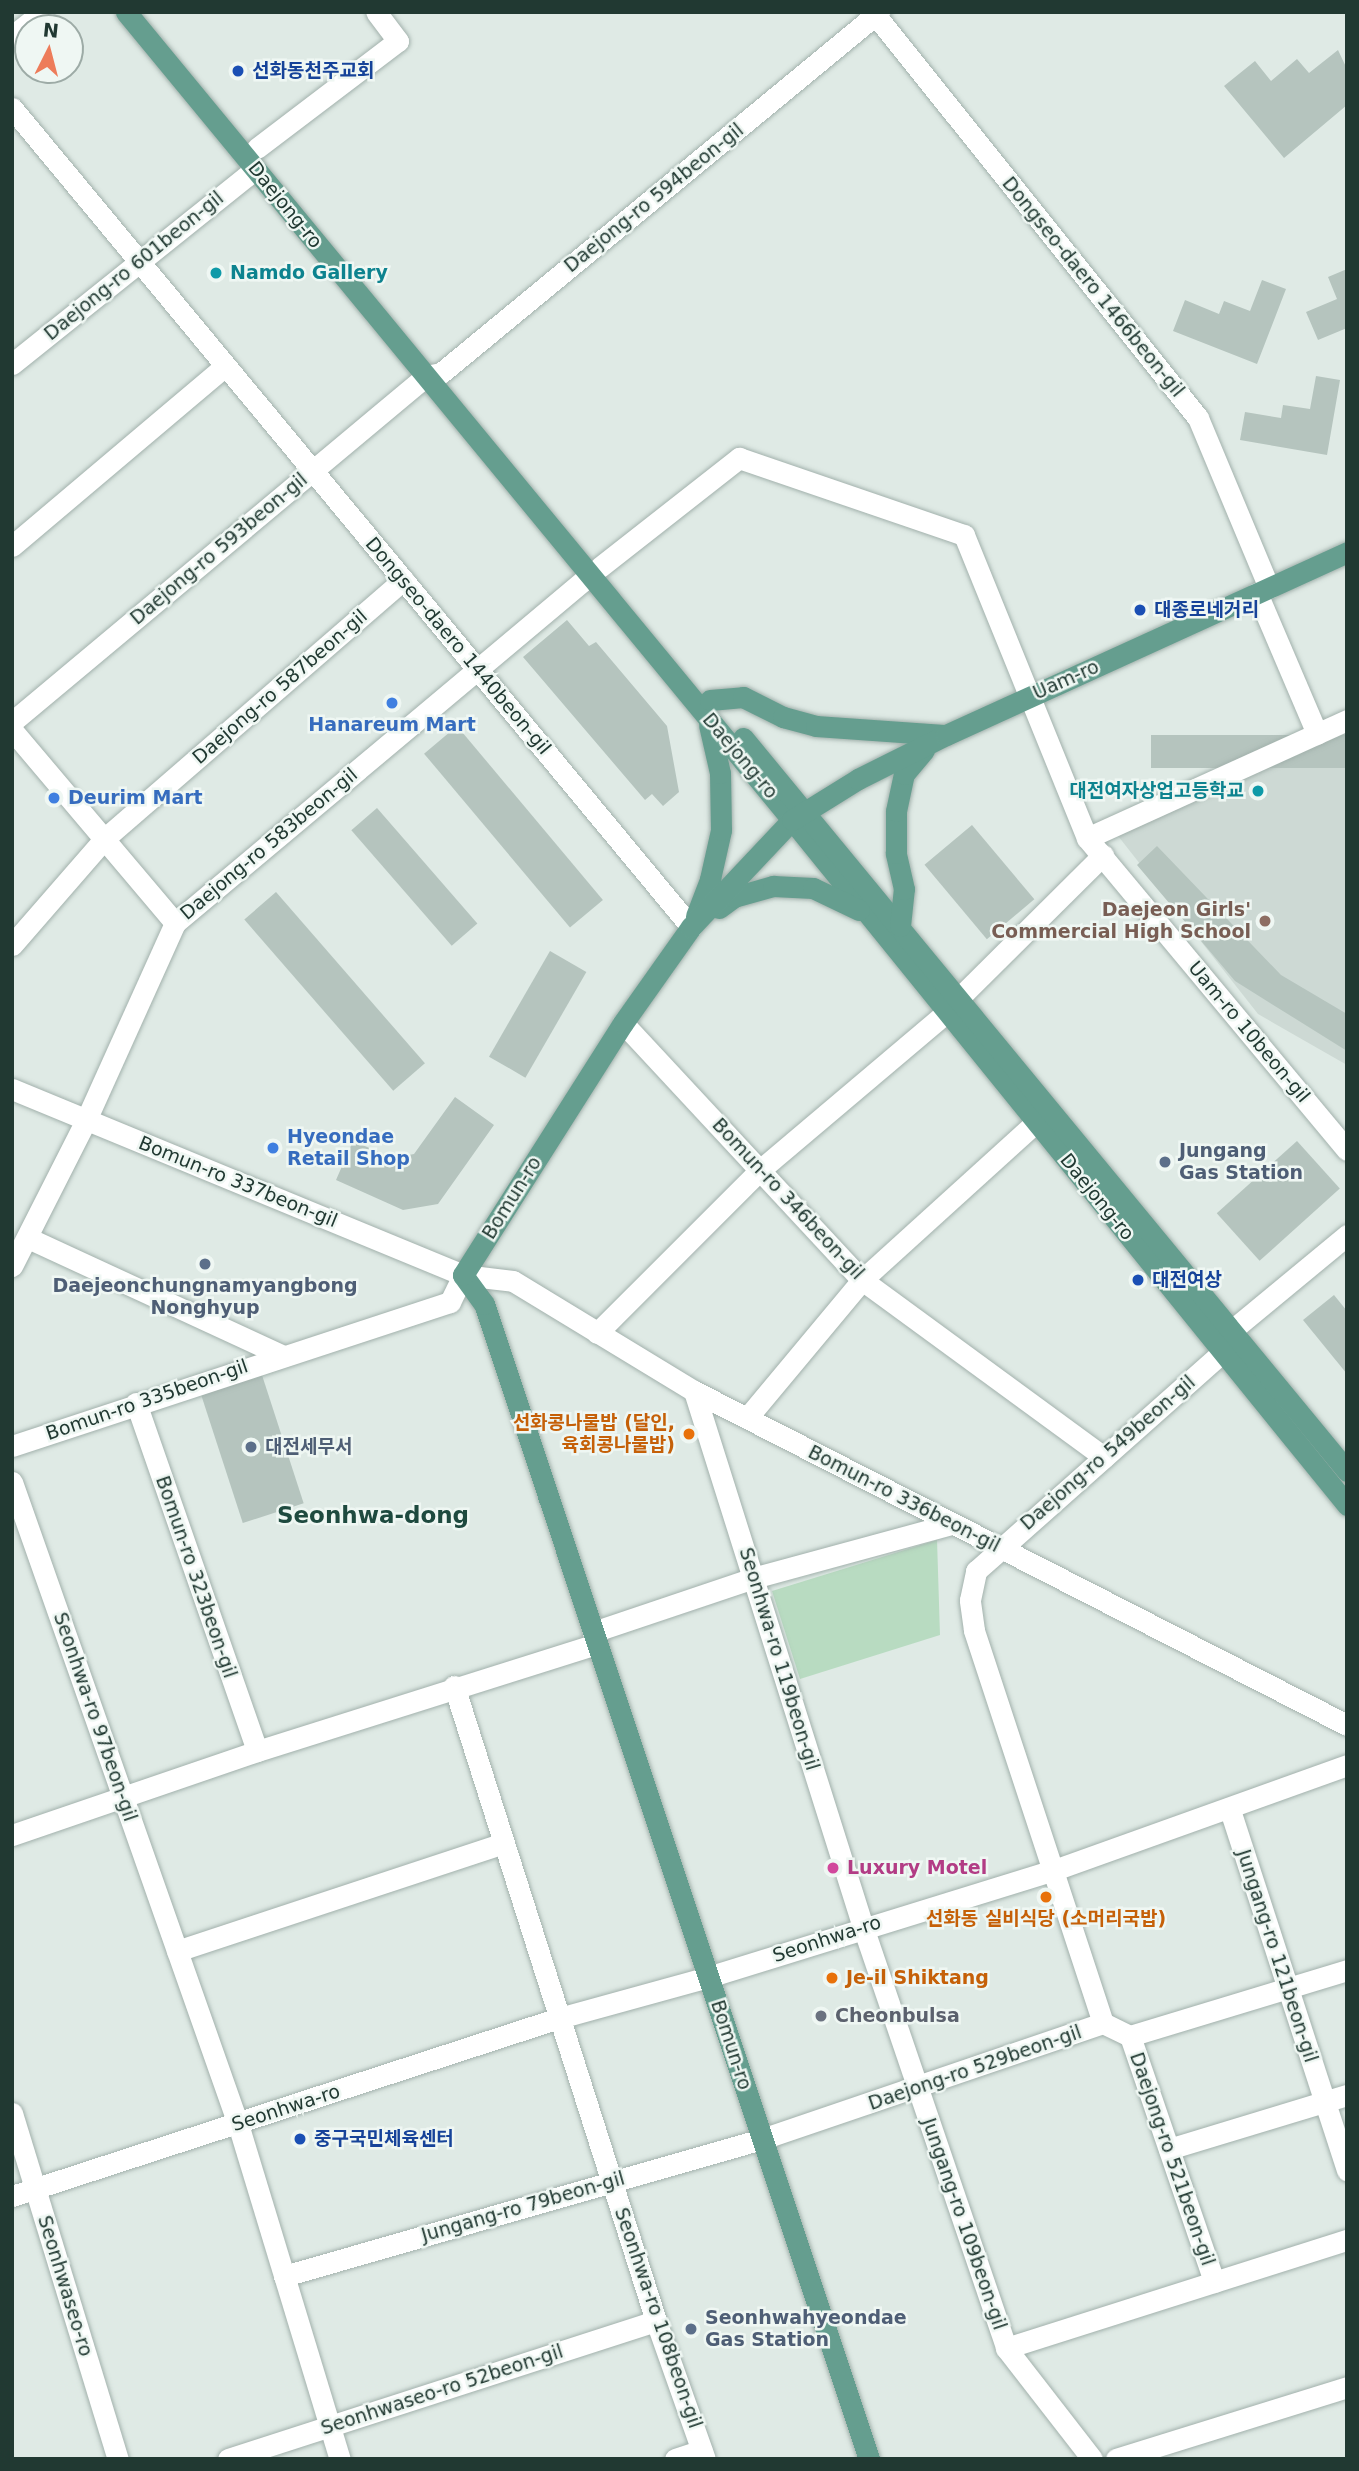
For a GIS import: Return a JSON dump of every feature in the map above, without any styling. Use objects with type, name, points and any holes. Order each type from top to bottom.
[{"type":"main road","name":"Daejong-ro","points":[[126,12],[256,158],[799,816],[900,926],[1036,1122],[1347,1505]]},
{"type":"main road","name":"Daejong-ro","points":[[145,12],[256,158]]},
{"type":"main road","name":"Uam-ro","points":[[799,816],[858,779],[946,735],[1347,552]]},
{"type":"main road","points":[[691,927],[710,878],[721,830],[720,773],[708,708],[743,697],[783,717],[816,726],[946,735]]},
{"type":"main road","points":[[900,926],[904,889],[896,853],[896,811],[904,774],[918,755],[946,735]]},
{"type":"main road","name":"Daejong-ro","points":[[799,816],[870,916],[953,1005],[1347,1471]]},
{"type":"main road","name":"Bomun-ro","points":[[799,816],[691,927],[623,1023],[463,1275],[484,1304],[869,2459]]},
{"type":"main road","points":[[691,927],[734,897],[773,886],[813,888],[870,916]]},
{"type":"street","points":[[12,36],[43,12]]},
{"type":"street","name":"Daejong-ro 601beon-gil","points":[[12,364],[139,262],[256,158],[398,41],[376,12]]},
{"type":"street","name":"Daejong-ro 594beon-gil","points":[[434,374],[876,13]]},
{"type":"street","name":"Dongseo-daero 1466beon-gil","points":[[876,13],[1198,418],[1317,734]]},
{"type":"street","name":"Dongseo-daero 1440beon-gil","points":[[15,117],[226,366],[691,927]]},
{"type":"street","points":[[12,546],[226,366]]},
{"type":"street","name":"Daejong-ro 593beon-gil","points":[[12,722],[313,471],[434,374]]},
{"type":"street","name":"Daejong-ro 583beon-gil","points":[[12,1266],[86,1119],[175,923],[595,571],[739,458],[964,535],[1029,697]]},
{"type":"street","name":"Daejong-ro 587beon-gil","points":[[12,945],[104,839],[404,580]]},
{"type":"street","name":"Uam-ro 10beon-gil","points":[[1029,697],[1087,838],[1347,1150]]},
{"type":"street","points":[[1087,838],[1347,720]]},
{"type":"street","points":[[12,730],[175,923]]},
{"type":"street","points":[[597,1333],[760,1170],[953,1005],[1103,855]]},
{"type":"street","name":"Bomun-ro 346beon-gil","points":[[623,1023],[862,1280],[1104,1457]]},
{"type":"street","name":"Bomun-ro 337beon-gil","points":[[12,1089],[463,1275]]},
{"type":"street","points":[[747,1418],[862,1280],[1036,1122]]},
{"type":"street","points":[[1231,1331],[1347,1235]]},
{"type":"street","name":"Bomun-ro 335beon-gil","points":[[28,1238],[281,1355]]},
{"type":"street","name":"Bomun-ro 336beon-gil","points":[[463,1275],[513,1282],[694,1391],[1347,1725]]},
{"type":"street","name":"Bomun-ro 335beon-gil","points":[[12,1446],[281,1355],[450,1302],[463,1275]]},
{"type":"street","name":"Daejong-ro 549beon-gil","points":[[1054,1870],[974,1630],[970,1600],[976,1571],[1223,1352]]},
{"type":"street","name":"Seonhwa-ro 119beon-gil","points":[[694,1391],[863,1927]]},
{"type":"street","name":"Bomun-ro 323beon-gil","points":[[136,1403],[257,1751]]},
{"type":"street","name":"Seonhwa-ro 97beon-gil","points":[[12,1482],[238,2124]]},
{"type":"street","points":[[12,1835],[595,1638],[753,1578],[952,1524]]},
{"type":"street","points":[[454,1686],[559,2018]]},
{"type":"street","name":"Seonhwa-ro","points":[[12,2196],[559,2018],[708,1977],[1054,1870],[1230,1810],[1347,1765]]},
{"type":"street","name":"Jungang-ro 121beon-gil","points":[[1230,1810],[1347,2171]]},
{"type":"street","points":[[177,1951],[504,1843]]},
{"type":"street","points":[[1054,1870],[1103,2023]]},
{"type":"street","name":"Jungang-ro 109beon-gil","points":[[863,1927],[1006,2348],[1092,2459]]},
{"type":"street","points":[[1130,2036],[1347,1970]]},
{"type":"street","name":"Seonhwa-ro 108beon-gil","points":[[559,2018],[656,2321],[703,2454]]},
{"type":"street","name":"Daejong-ro 529beon-gil","points":[[762,2139],[919,2089],[1103,2023],[1130,2036]]},
{"type":"street","name":"Daejong-ro 521beon-gil","points":[[1130,2036],[1214,2281]]},
{"type":"street","points":[[1169,2149],[1347,2095]]},
{"type":"street","name":"Seonhwaseo-ro","points":[[12,2113],[118,2459]]},
{"type":"street","points":[[238,2124],[340,2459]]},
{"type":"street","name":"Jungang-ro 79beon-gil","points":[[284,2276],[762,2139]]},
{"type":"street","name":"Daejong-ro 521beon-gil","points":[[1006,2348],[1347,2240]]},
{"type":"street","name":"Seonhwaseo-ro 52beon-gil","points":[[228,2459],[656,2321]]},
{"type":"street","points":[[1116,2459],[1347,2387]]},
{"type":"street","points":[[675,2459],[703,2454]]},
{"type":"shaded area","name":"Daejeon Girls' Commercial High School","points":[[1347,728],[1347,1065],[1258,1014],[1111,827]]},
{"type":"green space","points":[[937,1540],[940,1635],[800,1679],[772,1591]]},
{"type":"building","points":[[1338,50],[1347,69],[1347,105],[1284,158],[1224,86],[1255,61],[1271,81],[1297,59],[1309,73]]},
{"type":"building","points":[[1347,269],[1347,328],[1318,340],[1306,312],[1337,299],[1328,277]]},
{"type":"building","points":[[1262,280],[1286,289],[1257,364],[1173,331],[1185,300],[1219,314],[1224,301],[1250,311]]},
{"type":"building","points":[[1316,376],[1340,380],[1327,455],[1240,440],[1245,412],[1281,418],[1283,405],[1310,409]]},
{"type":"building","points":[[567,620],[589,646],[596,642],[667,726],[679,792],[663,806],[652,794],[645,800],[523,657]]},
{"type":"building","points":[[457,726],[603,900],[570,928],[424,754]]},
{"type":"building","points":[[1151,735],[1347,735],[1347,768],[1151,768]]},
{"type":"building","points":[[377,808],[477,923],[452,946],[351,830]]},
{"type":"building","points":[[972,825],[1034,899],[987,939],[925,865]]},
{"type":"building","points":[[1157,846],[1281,975],[1347,1014],[1347,1051],[1235,981],[1137,865]]},
{"type":"building","points":[[276,892],[425,1063],[393,1091],[244,920]]},
{"type":"building","points":[[550,951],[586,972],[525,1078],[489,1057]]},
{"type":"building","points":[[455,1097],[494,1125],[438,1204],[403,1210],[336,1180],[353,1141],[393,1158],[414,1154]]},
{"type":"building","points":[[1297,1141],[1340,1189],[1260,1261],[1217,1213]]},
{"type":"building","points":[[1334,1295],[1347,1311],[1347,1374],[1303,1320]]},
{"type":"building","name":"대전세무서","points":[[261,1372],[304,1503],[243,1523],[200,1392]]},
{"type":"place","name":"선화동천주교회","points":[[238,71]]},
{"type":"place","name":"Namdo Gallery","points":[[216,273]]},
{"type":"place","name":"대종로네거리","points":[[1140,610]]},
{"type":"place","name":"Hanareum Mart","points":[[392,703]]},
{"type":"place","name":"대전여자상업고등학교","points":[[1258,791]]},
{"type":"place","name":"Deurim Mart","points":[[54,798]]},
{"type":"place","name":"Daejeon Girls' Commercial High School","points":[[1265,921]]},
{"type":"place","name":"Hyeondae Retail Shop","points":[[273,1148]]},
{"type":"place","name":"Jungang Gas Station","points":[[1165,1162]]},
{"type":"place","name":"Daejeonchungnamyangbong Nonghyup","points":[[205,1264]]},
{"type":"place","name":"대전여상","points":[[1138,1280]]},
{"type":"place","name":"선화콩나물밥 (달인, 육회콩나물밥)","points":[[689,1434]]},
{"type":"place","name":"대전세무서","points":[[251,1447]]},
{"type":"place","name":"Luxury Motel","points":[[833,1868]]},
{"type":"place","name":"선화동 실비식당 (소머리국밥)","points":[[1046,1897]]},
{"type":"place","name":"Je-il Shiktang","points":[[832,1978]]},
{"type":"place","name":"Cheonbulsa","points":[[821,2016]]},
{"type":"place","name":"중구국민체육센터","points":[[300,2139]]},
{"type":"place","name":"Seonhwahyeondae Gas Station","points":[[691,2329]]},
{"type":"district","name":"Seonhwa-dong","points":[[373,1515]]}]
